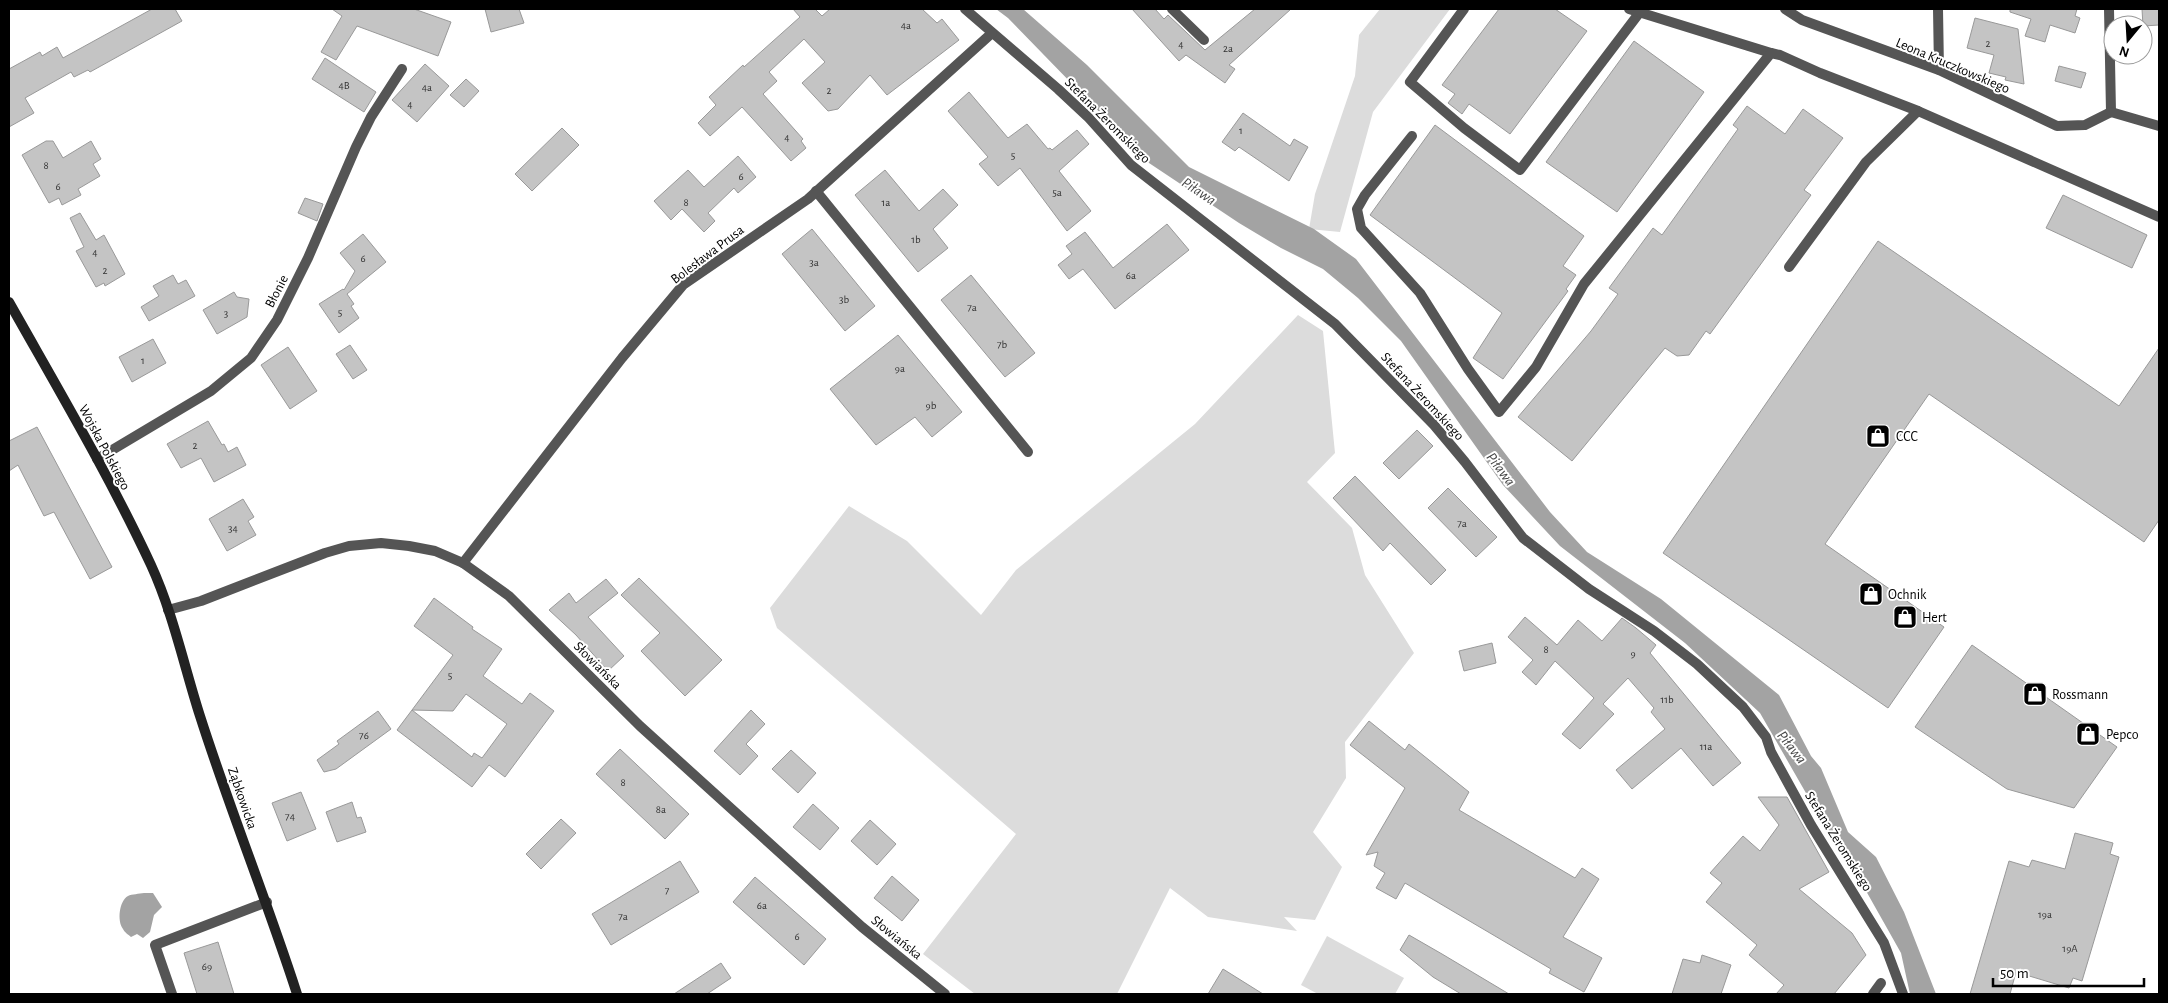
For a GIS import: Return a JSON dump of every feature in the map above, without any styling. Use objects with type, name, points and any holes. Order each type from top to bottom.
[{"type":"street","name":"Stefana Żeromskiego","points":[[965,9],[1058,88],[1088,117],[1131,165],[1336,324],[1434,426],[1465,462],[1522,538],[1589,589],[1654,631],[1697,664],[1743,707],[1766,737],[1771,752],[1811,825],[1884,943],[1903,994]]},
{"type":"street","points":[[1172,9],[1204,40]]},
{"type":"street","points":[[1464,9],[1410,82],[1464,128],[1520,170],[1640,12]]},
{"type":"street","points":[[1629,9],[1780,55],[1820,73],[1918,111],[2159,217]]},
{"type":"street","name":"Leona Kruczkowskiego","points":[[1785,9],[1802,20],[1939,70],[2057,126],[2085,125],[2111,112]]},
{"type":"street","points":[[1938,9],[1939,70]]},
{"type":"street","points":[[2109,9],[2111,112],[2159,126]]},
{"type":"street","name":"Bolesława Prusa","points":[[463,563],[622,358],[683,285],[816,192],[992,33]]},
{"type":"street","points":[[1412,136],[1365,195],[1357,209],[1361,228],[1420,292],[1468,369],[1499,412],[1536,367],[1584,284],[1771,53]]},
{"type":"street","name":"Błonie","points":[[97,459],[211,391],[251,358],[277,320],[308,258],[356,146],[371,117],[402,69]]},
{"type":"street","points":[[1789,267],[1866,162],[1918,111]]},
{"type":"street","points":[[816,192],[1028,452]]},
{"type":"street","name":"Wojska Polskiego","points":[[9,302],[97,459],[152,566],[168,610]]},
{"type":"street","name":"Słowiańska","points":[[168,610],[201,600],[325,553],[349,546],[381,543],[409,546],[435,551],[463,563],[508,596],[640,726],[853,919],[945,994]]},
{"type":"street","name":"Ząbkowicka","points":[[168,610],[227,795],[267,902],[297,994]]},
{"type":"street","points":[[172,994],[155,945],[267,902]]},
{"type":"street","points":[[1873,994],[1881,984]]},
{"type":"shaded area","points":[[1380,9],[1450,9],[1373,112],[1340,232],[1309,229],[1315,194],[1355,76],[1359,35]]},
{"type":"shaded area","points":[[1298,315],[1323,331],[1335,453],[1307,482],[1352,528],[1365,575],[1414,653],[1345,742],[1346,778],[1313,832],[1342,867],[1315,920],[1284,917],[1297,931],[1208,917],[1170,888],[1117,994],[975,994],[923,954],[1016,834],[777,628],[770,608],[849,506],[907,541],[981,615],[1016,570],[1195,424]]},
{"type":"shaded area","points":[[1327,936],[1404,978],[1395,994],[1318,994],[1301,985]]},
{"type":"water","name":"Piława","points":[[996,9],[1023,9],[1087,65],[1189,167],[1314,229],[1356,259],[1550,512],[1587,552],[1661,599],[1779,695],[1811,756],[1821,768],[1848,832],[1876,857],[1904,912],[1936,994],[1910,994],[1901,953],[1760,713],[1685,643],[1560,546],[1503,485],[1401,341],[1358,298],[1323,269],[1281,248],[1239,223],[1149,163],[1008,18]]},
{"type":"water","points":[[153,893],[162,907],[154,915],[150,932],[143,938],[137,934],[131,937],[124,931],[121,925],[121,907],[128,896]]},
{"type":"building","points":[[152,9],[175,9],[182,21],[90,72],[88,70],[74,77],[71,72],[25,98],[34,113],[9,127],[9,69],[40,52],[42,56],[57,47],[63,58]]},
{"type":"building","points":[[332,9],[414,9],[451,22],[438,56],[357,26],[336,60],[321,52],[342,16]]},
{"type":"building","points":[[485,9],[519,9],[524,23],[491,32]]},
{"type":"building","points":[[793,9],[815,9],[822,16],[830,9],[922,9],[937,23],[942,19],[959,40],[887,95],[870,75],[838,109],[828,111],[802,83],[825,62],[804,39],[769,72],[777,81],[763,94],[803,139],[801,141],[806,148],[791,161],[742,107],[710,136],[698,123],[716,105],[709,97],[743,65],[744,67],[800,17]]},
{"type":"building","points":[[1132,9],[1155,9],[1164,19],[1168,15],[1205,50],[1255,9],[1291,9],[1229,65],[1235,69],[1225,83],[1186,55],[1179,61]]},
{"type":"building","points":[[1499,9],[1555,9],[1587,31],[1510,134],[1469,104],[1462,114],[1448,103],[1455,94],[1442,85]]},
{"type":"building","points":[[2010,9],[2077,9],[2075,16],[2080,18],[2075,33],[2050,25],[2045,42],[2025,36],[2031,19],[2010,12]]},
{"type":"building","points":[[2142,9],[2159,9],[2159,25],[2153,25],[2153,15],[2142,15]]},
{"type":"building","points":[[1975,18],[2018,29],[2024,84],[2005,80],[2006,77],[1989,73],[1994,55],[1967,48]]},
{"type":"building","points":[[1634,41],[1704,92],[1617,212],[1546,162]]},
{"type":"building","points":[[325,58],[376,92],[364,112],[312,79]]},
{"type":"building","points":[[425,64],[449,86],[417,122],[392,100]]},
{"type":"building","points":[[2059,66],[2086,73],[2081,88],[2055,81]]},
{"type":"building","points":[[466,79],[479,91],[464,107],[450,95]]},
{"type":"building","points":[[969,92],[1008,138],[1027,124],[1048,149],[1052,150],[1077,130],[1089,144],[1059,171],[1091,211],[1067,231],[1020,168],[998,186],[979,164],[988,157],[948,111]]},
{"type":"building","points":[[1747,106],[1785,134],[1803,109],[1843,138],[1804,190],[1811,195],[1710,334],[1706,331],[1689,355],[1677,356],[1665,348],[1572,461],[1518,417],[1591,331],[1618,294],[1609,288],[1653,228],[1662,235],[1738,129],[1733,125]]},
{"type":"building","points":[[1243,113],[1290,146],[1294,139],[1308,147],[1289,181],[1239,147],[1235,151],[1222,142]]},
{"type":"building","points":[[1435,125],[1584,236],[1563,266],[1576,275],[1566,289],[1568,291],[1503,379],[1473,358],[1502,313],[1370,215]]},
{"type":"building","points":[[562,128],[579,145],[532,191],[515,174]]},
{"type":"building","points":[[46,141],[53,141],[63,158],[91,141],[101,159],[93,164],[100,176],[78,189],[81,195],[62,205],[59,198],[49,203],[22,155]]},
{"type":"building","points":[[738,156],[756,177],[738,193],[734,188],[708,213],[715,221],[704,232],[682,209],[671,220],[654,201],[688,170],[704,187]]},
{"type":"building","points":[[885,170],[919,211],[943,189],[958,205],[933,229],[948,248],[918,272],[855,195]]},
{"type":"building","points":[[2063,195],[2147,235],[2132,268],[2046,228]]},
{"type":"building","points":[[305,198],[323,204],[317,221],[298,213]]},
{"type":"building","points":[[80,213],[96,240],[104,235],[125,274],[105,286],[104,283],[96,287],[76,251],[84,247],[70,218]]},
{"type":"building","points":[[1167,224],[1189,250],[1115,309],[1083,269],[1069,279],[1058,265],[1072,254],[1066,246],[1085,232],[1113,268]]},
{"type":"building","points":[[812,229],[875,306],[845,331],[782,254]]},
{"type":"building","points":[[363,234],[386,262],[347,294],[354,304],[351,306],[359,318],[339,333],[319,304],[344,290],[355,271],[340,253]]},
{"type":"building","points":[[1878,241],[2119,406],[2159,348],[2159,520],[2144,542],[1929,394],[1825,544],[1944,627],[1888,708],[1663,553]]},
{"type":"building","points":[[173,275],[178,284],[186,280],[195,296],[149,321],[141,307],[159,296],[153,286]]},
{"type":"building","points":[[971,275],[1035,353],[1005,377],[941,300]]},
{"type":"building","points":[[234,292],[237,297],[249,299],[247,317],[217,334],[203,310]]},
{"type":"building","points":[[898,335],[962,412],[932,437],[915,417],[876,445],[830,389]]},
{"type":"building","points":[[153,339],[166,363],[132,382],[119,357]]},
{"type":"building","points":[[350,345],[367,370],[353,379],[336,354]]},
{"type":"building","points":[[288,347],[317,391],[290,409],[261,365]]},
{"type":"building","points":[[208,421],[228,452],[237,447],[246,465],[214,482],[201,458],[181,468],[167,444]]},
{"type":"building","points":[[37,427],[112,567],[90,579],[54,512],[44,516],[18,465],[9,471],[9,441]]},
{"type":"building","points":[[1417,430],[1433,446],[1399,479],[1383,463]]},
{"type":"building","points":[[1355,476],[1446,570],[1431,585],[1390,543],[1383,551],[1333,498]]},
{"type":"building","points":[[1448,488],[1497,537],[1476,557],[1428,508]]},
{"type":"building","points":[[243,499],[254,517],[248,521],[256,535],[227,551],[209,519]]},
{"type":"building","points":[[639,578],[722,660],[685,696],[641,651],[660,633],[621,595]]},
{"type":"building","points":[[606,579],[618,593],[588,617],[624,656],[608,671],[576,635],[549,610],[569,593],[576,603]]},
{"type":"building","points":[[434,598],[473,627],[472,629],[502,649],[483,676],[522,704],[530,693],[554,711],[505,777],[489,765],[472,787],[397,730],[453,655],[414,626]],"holes":[[[466,694],[507,724],[482,758],[474,753],[472,757],[412,710],[453,711]]]},
{"type":"building","points":[[1525,617],[1557,645],[1578,620],[1602,641],[1622,618],[1656,645],[1650,653],[1741,763],[1713,786],[1681,748],[1632,789],[1616,770],[1665,729],[1651,712],[1654,708],[1628,678],[1603,704],[1614,714],[1580,749],[1562,734],[1594,698],[1555,661],[1536,685],[1522,672],[1533,660],[1508,637]]},
{"type":"building","points":[[1492,643],[1496,663],[1464,671],[1459,651]]},
{"type":"building","points":[[1972,645],[2117,747],[2074,808],[2007,789],[1915,727]]},
{"type":"building","points":[[751,710],[765,724],[746,744],[758,756],[740,775],[714,751]]},
{"type":"building","points":[[378,711],[391,729],[336,769],[324,772],[317,760],[339,744],[337,741]]},
{"type":"building","points":[[1369,721],[1405,750],[1409,744],[1469,792],[1459,810],[1575,878],[1582,868],[1599,879],[1563,937],[1602,958],[1584,992],[1549,973],[1551,969],[1405,883],[1396,899],[1376,888],[1385,873],[1374,866],[1378,852],[1366,855],[1405,788],[1350,745]]},
{"type":"building","points":[[620,749],[689,814],[665,839],[596,774]]},
{"type":"building","points":[[791,750],[816,773],[798,793],[772,769]]},
{"type":"building","points":[[301,792],[316,829],[287,841],[272,803]]},
{"type":"building","points":[[1758,797],[1787,797],[1829,872],[1799,889],[1852,933],[1866,955],[1834,994],[1776,994],[1784,985],[1749,955],[1757,945],[1706,902],[1722,883],[1710,873],[1743,836],[1760,851],[1779,825]]},
{"type":"building","points":[[352,802],[357,818],[361,817],[366,832],[337,842],[326,812]]},
{"type":"building","points":[[813,804],[839,828],[820,850],[793,827]]},
{"type":"building","points":[[561,819],[576,833],[541,869],[526,854]]},
{"type":"building","points":[[870,820],[896,844],[877,865],[851,841]]},
{"type":"building","points":[[2075,833],[2113,843],[2110,854],[2119,857],[2082,981],[2073,978],[2069,988],[2016,972],[2010,994],[1970,994],[2009,861],[2029,867],[2032,860],[2065,869]]},
{"type":"building","points":[[680,861],[699,892],[611,945],[592,914]]},
{"type":"building","points":[[892,876],[919,900],[902,921],[874,898]]},
{"type":"building","points":[[755,877],[826,939],[804,965],[733,902]]},
{"type":"building","points":[[1409,935],[1509,994],[1461,994],[1433,977],[1400,950]]},
{"type":"building","points":[[218,942],[234,994],[197,994],[184,953]]},
{"type":"building","points":[[1702,955],[1731,965],[1721,994],[1672,994],[1683,959],[1700,963]]},
{"type":"building","points":[[721,963],[731,978],[707,994],[674,994]]},
{"type":"building","points":[[1223,969],[1263,994],[1208,994]]},
{"type":"place","name":"CCC","points":[[1878,436]]},
{"type":"place","name":"Ochnik","points":[[1871,594]]},
{"type":"place","name":"Hert","points":[[1905,617]]},
{"type":"place","name":"Rossmann","points":[[2035,694]]},
{"type":"place","name":"Pepco","points":[[2088,734]]}]
